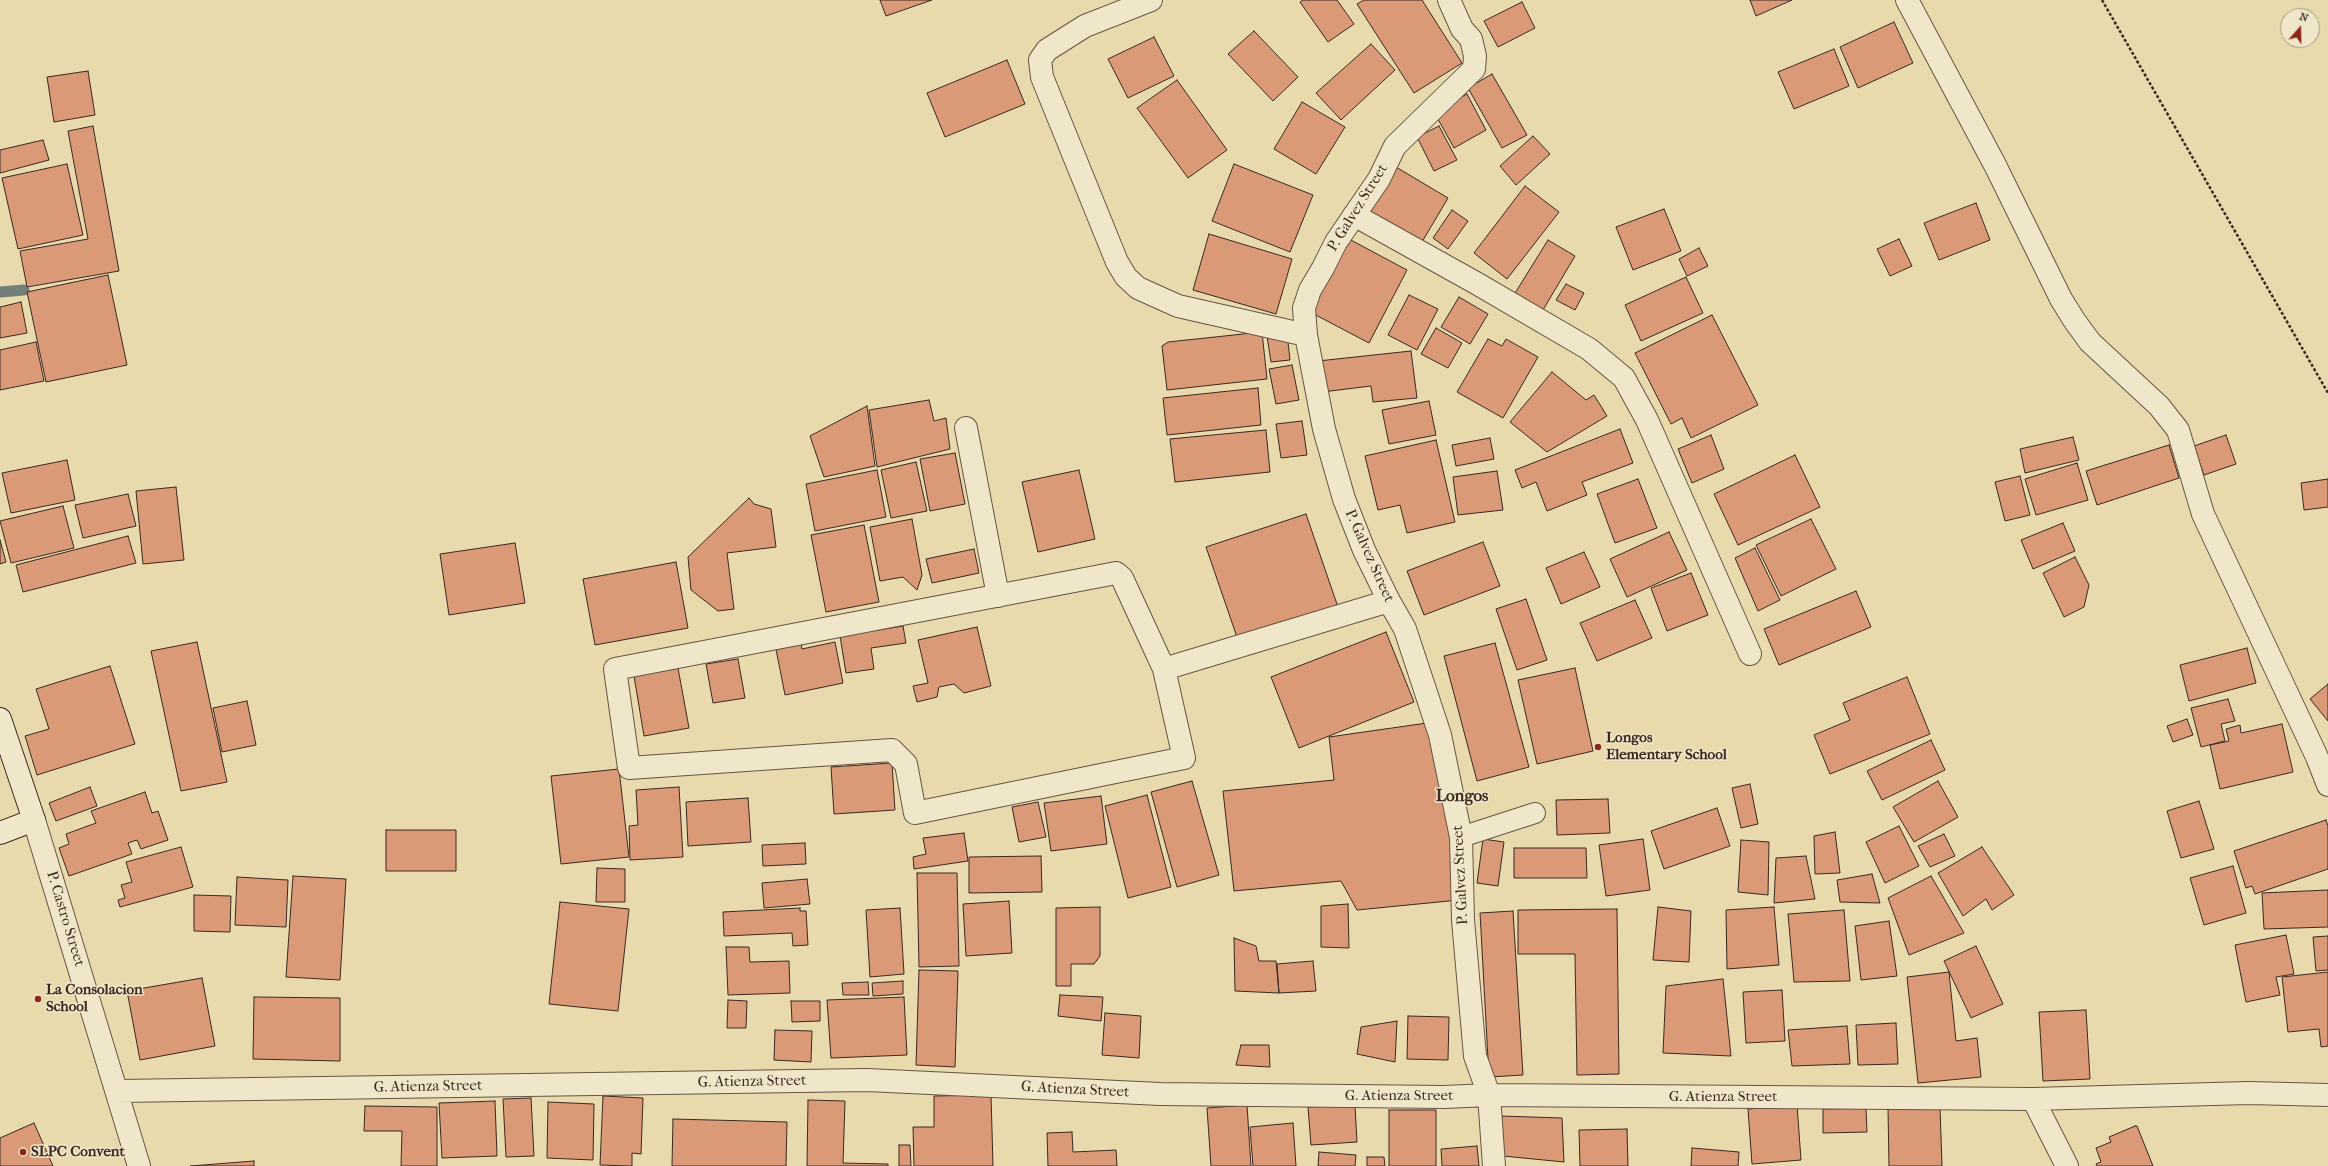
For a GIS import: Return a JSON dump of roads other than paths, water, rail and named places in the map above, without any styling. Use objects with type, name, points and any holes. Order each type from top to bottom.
[{"type":"street","points":[[1151,0],[1085,26],[1047,50],[1040,60],[1042,77],[1117,262],[1126,277],[1138,288],[1178,306],[1306,335]]},
{"type":"street","name":"P. Galvez Street","points":[[1449,0],[1462,28],[1471,39],[1476,56],[1474,69],[1395,146],[1379,179],[1336,242],[1310,290],[1304,308],[1306,335],[1324,429],[1344,499],[1364,550],[1389,601],[1405,629],[1432,703],[1440,735],[1461,837],[1463,920],[1475,1056],[1489,1095],[1494,1166]]},
{"type":"street","points":[[1907,0],[1995,165],[2061,299],[2074,320],[2090,342],[2159,406],[2178,430],[2203,514],[2314,750],[2328,785]]},
{"type":"street","points":[[1354,215],[1463,275],[1589,349],[1624,378],[1647,420],[1750,654]]},
{"type":"street","points":[[966,428],[998,596]]},
{"type":"street","points":[[1116,574],[1122,578],[1164,669],[1184,758],[914,813],[906,764],[892,750],[628,768],[615,669],[998,596],[1116,574]]},
{"type":"street","points":[[1164,669],[1389,601]]},
{"type":"street","name":"P. Castro Street","points":[[0,719],[34,820],[140,1166]]},
{"type":"street","points":[[0,833],[34,820]]},
{"type":"street","name":"G. Atienza Street","points":[[118,1091],[867,1080],[1160,1094],[1444,1097],[1489,1095],[2033,1099],[2249,1093],[2328,1096]]},
{"type":"street","points":[[2033,1099],[2067,1166]]},
{"type":"lane","points":[[1461,837],[1535,813]]},
{"type":"waterway","points":[[0,292],[24,290]]},
{"type":"place","name":"Longos Elementary School","points":[[1598,747]]},
{"type":"place","name":"La Consolacion School","points":[[38,999]]},
{"type":"place","name":"SLPC Convent","points":[[23,1152]]},
{"type":"district","name":"Longos","points":[[1462,797]]}]
